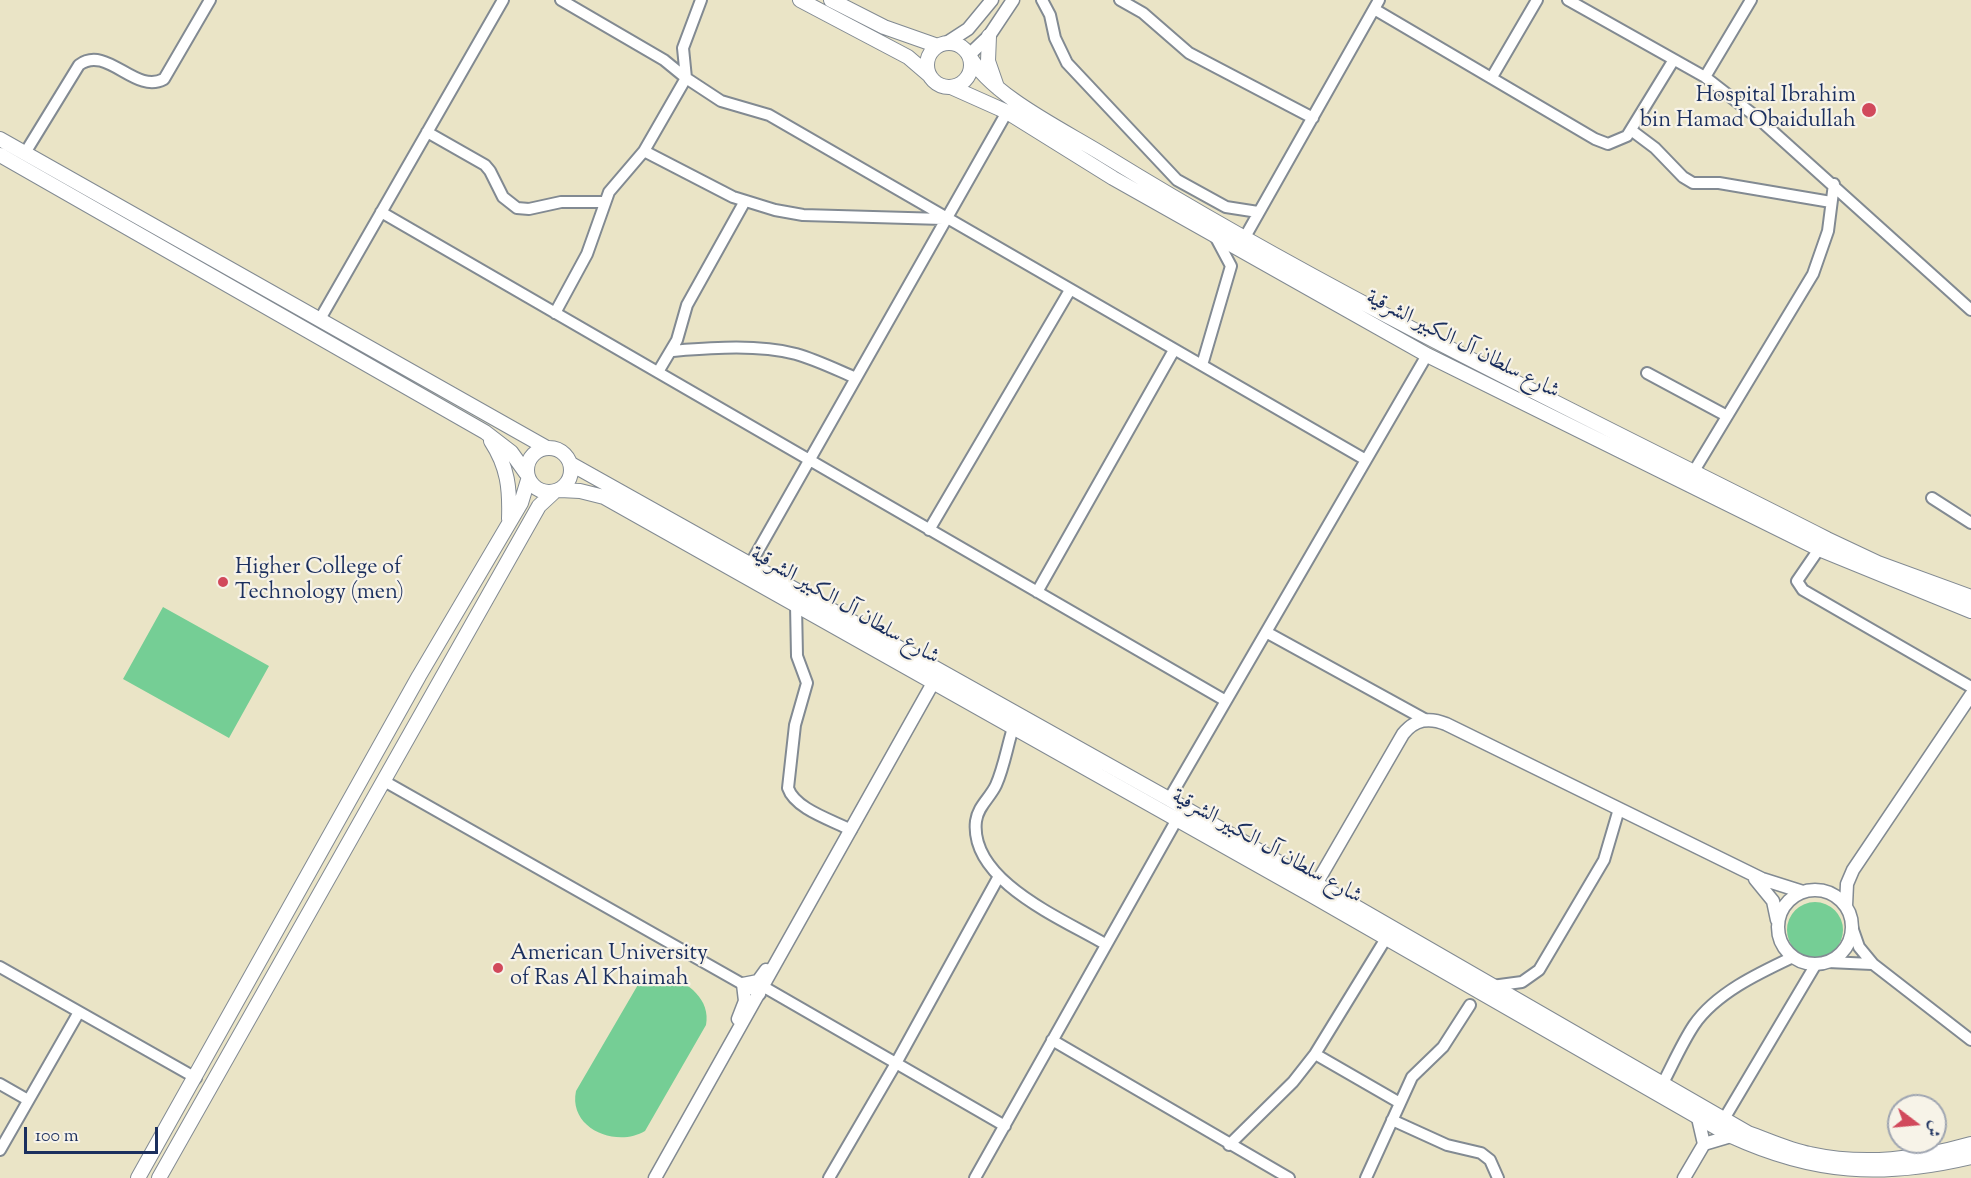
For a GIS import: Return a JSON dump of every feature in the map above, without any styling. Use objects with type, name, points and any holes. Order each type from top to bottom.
[{"type":"main road","points":[[800,0],[908,57],[936,83],[951,87],[967,78],[971,69],[969,55],[960,45],[943,44],[884,27],[831,0]]},
{"type":"main road","points":[[989,36],[988,60],[998,89]]},
{"type":"main road","points":[[930,75],[927,60],[943,44]]},
{"type":"main road","name":"شارع سلطان آل الكبير الشرقية","points":[[969,55],[977,69],[998,89],[1139,177],[1434,343],[1878,563],[1971,597]]},
{"type":"main road","name":"شارع سلطان آل الكبير الشرقية","points":[[951,87],[1007,112],[1113,178],[1427,355],[1819,549],[1971,611]]},
{"type":"main road","points":[[0,139],[547,448],[562,452],[571,464],[570,479],[539,506],[159,1178]]},
{"type":"main road","points":[[0,155],[485,432],[511,452],[538,491],[556,492]]},
{"type":"main road","points":[[485,432],[499,454],[507,473],[510,492],[509,524]]},
{"type":"main road","points":[[138,1178],[419,676],[521,503],[527,466],[534,453],[547,448]]},
{"type":"main road","name":"شارع سلطان آل الكبير الشرقية","points":[[571,464],[752,563],[1169,799],[1315,886],[1748,1133],[1809,1154],[1865,1161],[1915,1158],[1971,1144]]},
{"type":"main road","name":"شارع سلطان آل الكبير الشرقية","points":[[556,492],[580,491],[604,497],[1311,895],[1385,940],[1731,1136],[1805,1165],[1863,1172],[1934,1166],[1971,1157]]},
{"type":"street","points":[[25,153],[79,65],[86,60],[98,59],[146,82],[156,83],[164,79],[210,0]]},
{"type":"street","points":[[320,319],[503,0]]},
{"type":"street","points":[[561,0],[664,60],[721,101],[769,115],[1366,460]]},
{"type":"street","points":[[555,313],[587,254],[604,202],[616,183],[644,151],[686,78],[683,48],[701,0]]},
{"type":"street","points":[[943,44],[968,29],[992,0]]},
{"type":"street","points":[[969,55],[989,36],[1013,0]]},
{"type":"street","points":[[1042,0],[1050,15],[1054,38],[1067,63],[1177,180],[1226,207],[1258,212]]},
{"type":"street","points":[[1120,0],[1143,13],[1189,53],[1313,118]]},
{"type":"street","points":[[1492,77],[1537,0]]},
{"type":"street","points":[[1568,0],[1705,77],[1759,119],[1834,184],[1971,310]]},
{"type":"street","points":[[1705,77],[1751,0]]},
{"type":"street","points":[[1245,237],[1377,5],[1492,77],[1608,144],[1622,141],[1631,130],[1673,61]]},
{"type":"street","points":[[752,563],[1007,112]]},
{"type":"street","points":[[1631,130],[1693,183],[1719,183],[1832,202]]},
{"type":"street","points":[[427,132],[485,165],[503,197],[517,208],[529,209],[561,202],[604,202]]},
{"type":"street","points":[[644,151],[745,201],[803,215],[946,219]]},
{"type":"street","points":[[1694,471],[1813,274],[1824,246],[1834,184]]},
{"type":"street","points":[[658,372],[671,351],[687,305],[745,201]]},
{"type":"street","points":[[381,212],[1226,701]]},
{"type":"street","points":[[1202,365],[1231,266],[1215,236]]},
{"type":"street","points":[[1231,266],[1252,256]]},
{"type":"street","points":[[930,530],[1070,290]]},
{"type":"street","points":[[671,351],[731,349],[777,351],[810,359],[856,378]]},
{"type":"street","points":[[1037,592],[1174,350]]},
{"type":"street","points":[[1169,799],[1427,355]]},
{"type":"street","points":[[1647,373],[1727,416]]},
{"type":"street","points":[[1932,498],[1971,523]]},
{"type":"street","points":[[1819,549],[1797,581],[1803,590],[1971,687]]},
{"type":"street","points":[[796,605],[798,656],[807,683],[795,725],[788,788],[791,795],[801,804],[851,830]]},
{"type":"street","points":[[1266,632],[1426,720],[1446,724],[1775,885],[1803,892],[1820,890],[1843,880],[1853,870]]},
{"type":"street","points":[[655,1178],[933,683]]},
{"type":"street","points":[[1971,695],[1853,870],[1847,884],[1846,906],[1859,947],[1873,964],[1971,1040]]},
{"type":"street","points":[[1315,886],[1403,734],[1409,726],[1426,720]]},
{"type":"street","points":[[1013,728],[995,787],[981,806],[976,819],[976,834],[980,847],[999,878],[1014,891],[1105,944]]},
{"type":"street","points":[[384,781],[743,984],[762,990],[1005,1126]]},
{"type":"street","points":[[1492,986],[1522,982],[1539,970],[1604,860],[1619,809]]},
{"type":"street","points":[[975,1178],[1176,821]]},
{"type":"street","points":[[1744,870],[1767,891],[1775,908],[1779,937],[1793,957]]},
{"type":"street","points":[[828,1178],[896,1065],[999,878]]},
{"type":"street","points":[[1820,890],[1839,898],[1846,906]]},
{"type":"street","points":[[1778,924],[1782,910],[1790,899],[1803,892]]},
{"type":"street","points":[[1724,1119],[1822,963],[1840,954],[1849,942],[1852,927]]},
{"type":"street","points":[[1229,1145],[1293,1082],[1315,1054],[1385,940]]},
{"type":"street","points":[[743,984],[758,981],[785,948]]},
{"type":"street","points":[[1663,1083],[1688,1035],[1702,1014],[1757,974],[1793,957],[1822,963],[1873,964]]},
{"type":"street","points":[[0,968],[196,1078]]},
{"type":"street","points":[[726,1054],[730,1034],[744,1006],[743,984]]},
{"type":"street","points":[[1366,1178],[1412,1077],[1443,1047],[1470,1005]]},
{"type":"street","points":[[0,1150],[78,1012]]},
{"type":"street","points":[[1052,1040],[1289,1178]]},
{"type":"street","points":[[1315,1054],[1400,1103]]},
{"type":"street","points":[[0,1084],[28,1100]]},
{"type":"street","points":[[1698,1118],[1704,1144]]},
{"type":"street","points":[[1392,1120],[1447,1145],[1481,1153],[1490,1160],[1498,1178]]},
{"type":"street","points":[[1684,1178],[1704,1144],[1731,1136]]},
{"type":"green space","points":[[163,607],[269,666],[229,738],[123,679]]},
{"type":"green space","points":[[1809,902],[1821,902],[1831,906],[1839,914],[1843,930],[1839,946],[1831,954],[1821,958],[1809,958],[1799,954],[1791,946],[1787,936],[1787,924],[1791,914],[1799,906]]},
{"type":"green space","points":[[666,977],[690,987],[696,993],[705,1008],[706,1025],[645,1131],[634,1136],[621,1137],[597,1132],[579,1116],[576,1091],[639,983],[650,978]]},
{"type":"place","name":"Hospital Ibrahim bin Hamad Obaidullah","points":[[1869,110]]},
{"type":"place","name":"Higher College of Technology (men)","points":[[223,582]]},
{"type":"place","name":"American University of Ras Al Khaimah","points":[[498,968]]}]
